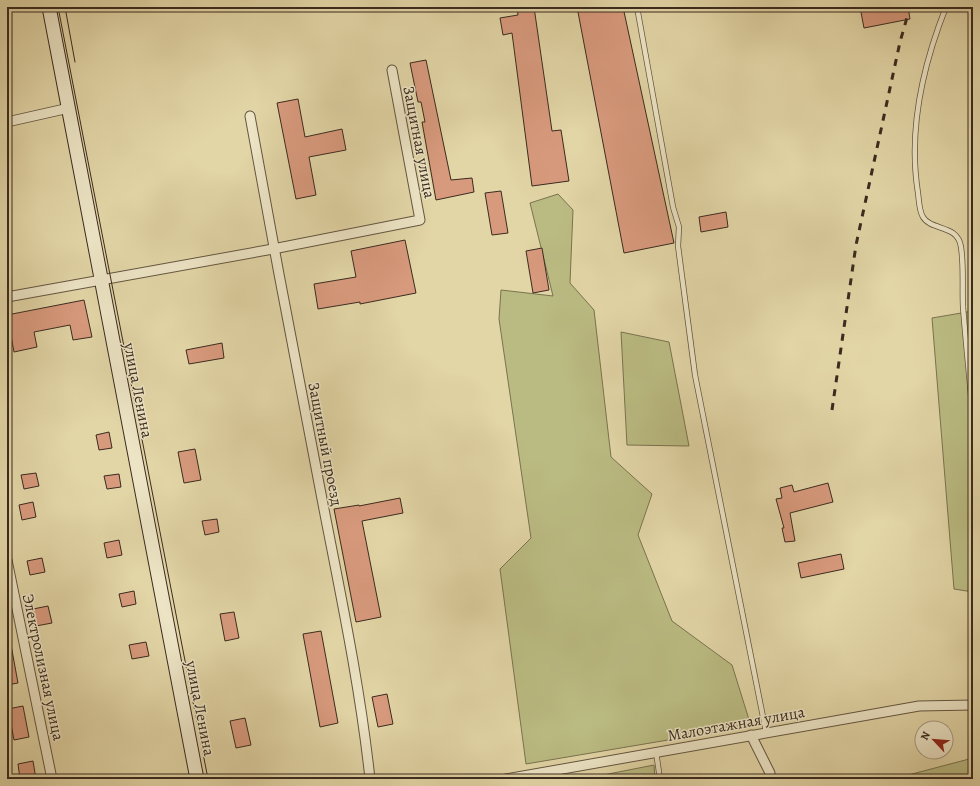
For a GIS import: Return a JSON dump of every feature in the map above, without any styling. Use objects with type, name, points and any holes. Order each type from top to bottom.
[{"type":"main road","name":"улица Ленина","points":[[49,7],[197,779]]},
{"type":"street","name":"Защитная улица","points":[[273,248],[420,220],[392,70]]},
{"type":"street","points":[[7,122],[69,108]]},
{"type":"street","name":"Защитный проезд","points":[[250,116],[273,248],[348,634],[365,735],[370,779]]},
{"type":"street","points":[[7,297],[273,248]]},
{"type":"street","name":"Электролизная улица","points":[[7,560],[52,779]]},
{"type":"street","name":"Малоэтажная улица","points":[[506,779],[919,706],[973,705]]},
{"type":"street","points":[[751,735],[771,776]]},
{"type":"lane","points":[[637,7],[673,207],[679,227],[678,246],[695,375],[766,732]]},
{"type":"lane","points":[[946,7],[934,38],[921,88],[914,146],[915,176],[922,216],[927,222],[947,229],[955,234],[961,246],[963,306],[973,419]]},
{"type":"lane","points":[[656,752],[660,779]]},
{"type":"green space","points":[[558,194],[573,210],[570,283],[594,310],[611,457],[652,494],[638,535],[672,621],[732,665],[751,726],[526,764],[500,569],[531,538],[499,319],[501,290],[553,296],[530,203]]},
{"type":"green space","points":[[973,311],[973,592],[954,589],[932,318]]},
{"type":"green space","points":[[621,332],[669,342],[689,446],[627,445]]},
{"type":"green space","points":[[973,758],[973,779],[893,779]]},
{"type":"green space","points":[[654,765],[655,779],[583,779]]},
{"type":"building","points":[[517,7],[534,7],[552,131],[561,130],[569,181],[532,186],[512,33],[503,35],[500,18],[518,15]]},
{"type":"building","points":[[577,7],[623,7],[674,243],[624,253]]},
{"type":"building","points":[[860,7],[908,7],[910,19],[864,28]]},
{"type":"building","points":[[426,60],[451,180],[472,178],[474,192],[436,200],[422,122],[425,122],[421,102],[418,102],[410,63]]},
{"type":"building","points":[[298,99],[305,137],[342,129],[346,150],[309,157],[316,195],[296,199],[277,103]]},
{"type":"building","points":[[501,191],[508,233],[492,235],[485,193]]},
{"type":"building","points":[[726,212],[728,227],[701,232],[699,217]]},
{"type":"building","points":[[405,240],[416,293],[360,304],[360,302],[318,309],[314,284],[356,277],[351,251]]},
{"type":"building","points":[[542,248],[549,290],[533,293],[526,251]]},
{"type":"building","points":[[84,300],[92,337],[73,340],[70,325],[34,332],[37,347],[14,352],[7,315]]},
{"type":"building","points":[[222,343],[224,358],[189,364],[186,350]]},
{"type":"building","points":[[109,432],[112,448],[99,450],[96,435]]},
{"type":"building","points":[[195,449],[201,480],[184,483],[178,452]]},
{"type":"building","points":[[36,473],[39,486],[24,489],[21,475]]},
{"type":"building","points":[[119,474],[121,487],[107,489],[104,476]]},
{"type":"building","points":[[828,483],[833,502],[790,513],[795,541],[785,542],[782,528],[784,528],[776,499],[782,498],[780,488],[792,485],[794,492]]},
{"type":"building","points":[[400,498],[403,513],[362,521],[381,617],[356,622],[334,509]]},
{"type":"building","points":[[33,502],[36,517],[22,520],[19,505]]},
{"type":"building","points":[[217,519],[219,532],[205,535],[202,521]]},
{"type":"building","points":[[119,540],[122,555],[107,558],[104,543]]},
{"type":"building","points":[[841,554],[844,569],[801,578],[798,563]]},
{"type":"building","points":[[42,558],[45,572],[30,575],[27,561]]},
{"type":"building","points":[[134,591],[136,604],[122,607],[119,594]]},
{"type":"building","points":[[48,606],[52,623],[36,626],[33,609]]},
{"type":"building","points":[[234,612],[239,638],[225,641],[220,614]]},
{"type":"building","points":[[321,631],[338,723],[320,727],[303,634]]},
{"type":"building","points":[[146,642],[149,656],[132,659],[129,645]]},
{"type":"building","points":[[11,645],[18,683],[7,685],[7,646]]},
{"type":"building","points":[[387,694],[393,724],[378,727],[372,697]]},
{"type":"building","points":[[23,706],[29,737],[14,740],[8,709]]},
{"type":"building","points":[[245,718],[251,745],[236,748],[230,721]]},
{"type":"building","points":[[33,761],[36,779],[20,779],[18,764]]},
{"type":"tram line","points":[[58,7],[208,779]]},
{"type":"tram line","points":[[65,7],[75,62]]},
{"type":"railway","points":[[832,410],[856,245],[900,42],[910,7]]}]
